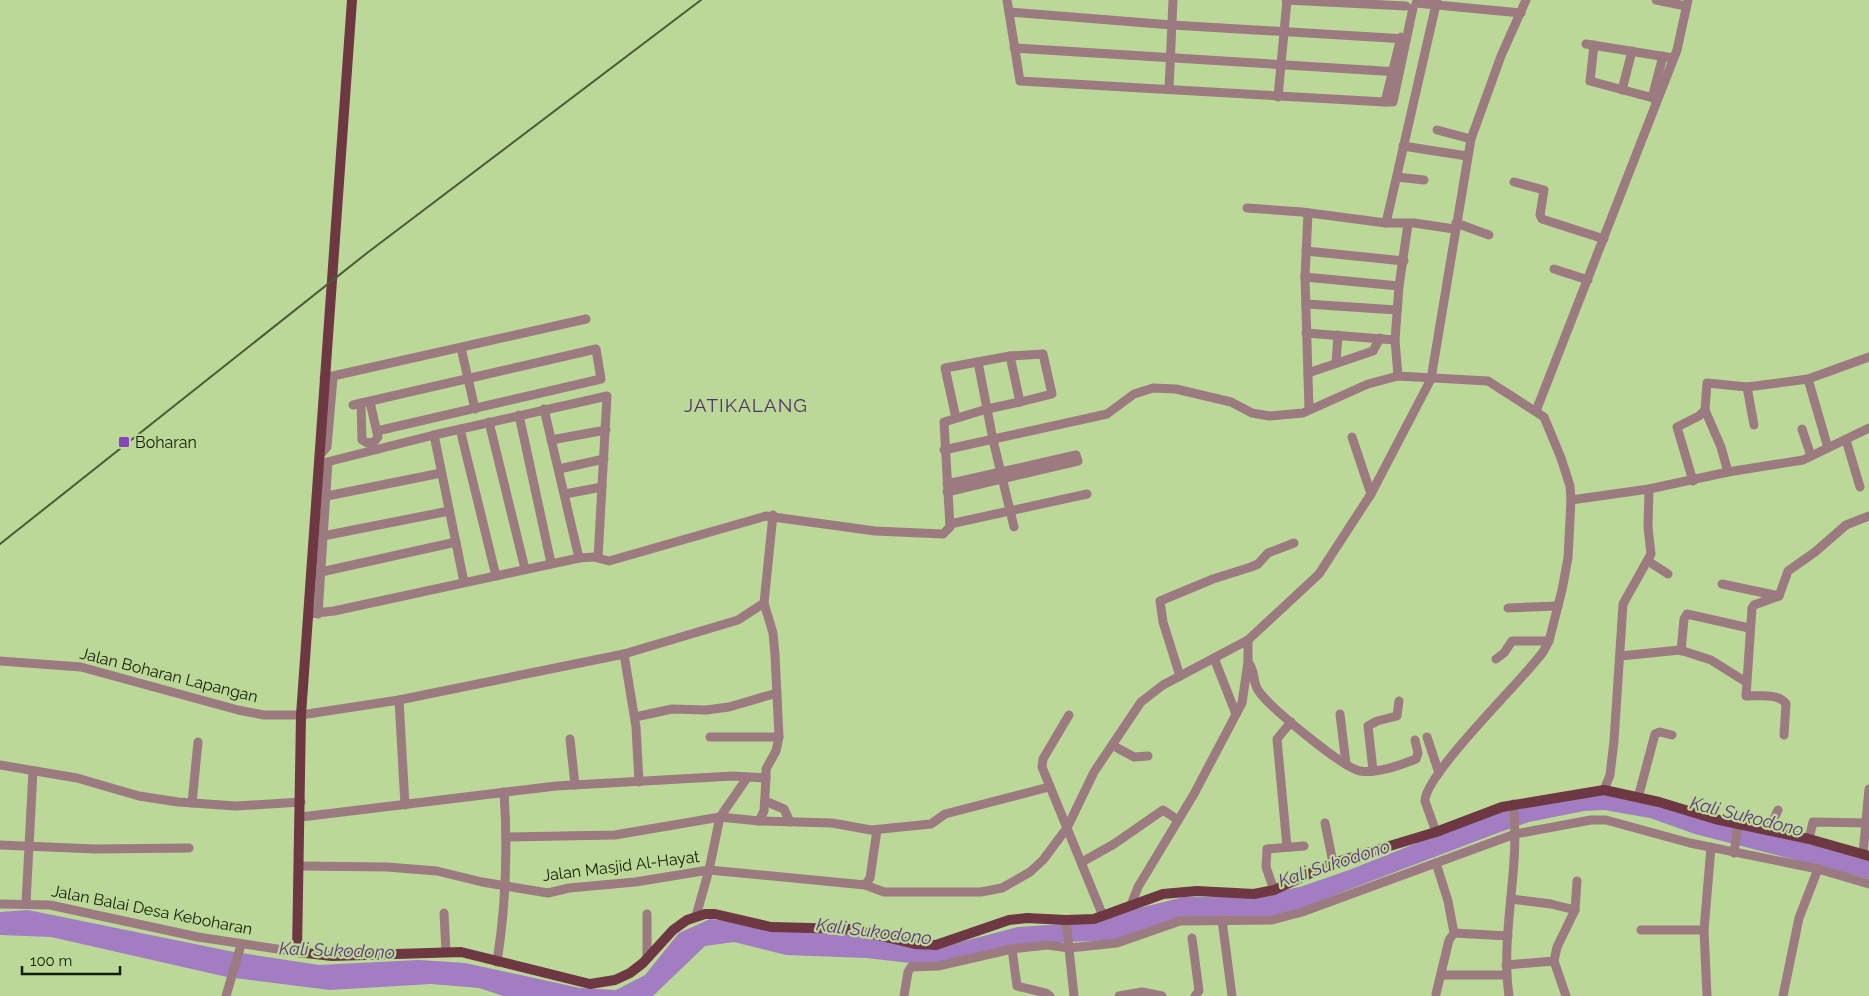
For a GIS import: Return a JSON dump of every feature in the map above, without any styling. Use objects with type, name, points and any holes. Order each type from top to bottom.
[{"type":"main road","points":[[352,0],[313,614],[301,715],[301,816],[297,952],[332,956],[465,952],[497,962],[590,984],[615,980],[630,974],[673,930],[696,916],[715,914],[784,928],[851,929],[928,946],[942,944],[1009,920],[1027,918],[1066,921],[1089,920],[1163,894],[1181,891],[1242,895],[1274,890],[1333,862],[1436,832],[1514,805],[1604,790],[1738,825],[1809,839],[1866,855]]},
{"type":"street","points":[[1007,0],[1020,81],[1385,102],[1395,72],[1411,4]]},
{"type":"street","points":[[1169,90],[1173,0]]},
{"type":"street","points":[[1278,97],[1286,0],[1411,4],[1437,2],[1521,13]]},
{"type":"street","name":"Jalan Masjid Al-Hayat","points":[[299,866],[430,870],[548,893],[568,888],[635,882],[709,870],[866,886],[884,892],[981,892],[1002,888],[1030,872],[1043,860],[1067,828],[1094,772],[1141,702],[1152,692],[1248,640],[1319,574],[1372,494],[1431,379],[1471,139],[1501,56],[1526,0]]},
{"type":"street","points":[[1536,412],[1604,239],[1654,99],[1674,58],[1681,37],[1687,3],[1656,0]]},
{"type":"street","points":[[1386,223],[1437,2]]},
{"type":"street","points":[[1009,12],[1172,25],[1403,39]]},
{"type":"street","points":[[1654,99],[1590,81],[1590,44],[1674,58]]},
{"type":"street","points":[[1014,48],[1395,72]]},
{"type":"street","points":[[1622,90],[1632,51]]},
{"type":"street","points":[[1654,99],[1663,56]]},
{"type":"street","points":[[1438,130],[1471,139]]},
{"type":"street","points":[[1403,146],[1467,156]]},
{"type":"street","points":[[1397,177],[1424,180]]},
{"type":"street","points":[[1514,182],[1544,190],[1540,216],[1542,219],[1604,239]]},
{"type":"street","points":[[1248,208],[1386,223],[1455,226],[1489,235]]},
{"type":"street","points":[[1308,214],[1305,277],[1308,410]]},
{"type":"street","points":[[1398,376],[1395,340],[1399,286],[1408,224]]},
{"type":"street","points":[[1306,251],[1404,261]]},
{"type":"street","points":[[1554,269],[1588,280]]},
{"type":"street","points":[[1305,277],[1399,286]]},
{"type":"street","points":[[1306,304],[1397,310]]},
{"type":"street","points":[[328,378],[586,319]]},
{"type":"street","points":[[1306,332],[1395,340]]},
{"type":"street","points":[[1336,363],[1338,335]]},
{"type":"street","points":[[1308,374],[1373,351],[1380,338]]},
{"type":"street","points":[[461,348],[475,409]]},
{"type":"street","points":[[361,404],[596,349],[601,379],[377,431]]},
{"type":"street","points":[[598,558],[606,430],[606,396],[322,461],[327,496],[321,572],[313,614],[579,558],[598,558],[610,561],[772,515],[815,524],[938,535],[947,532],[950,524],[944,450],[944,422],[987,409],[1057,394],[1043,354],[1010,356],[945,368],[956,418]]},
{"type":"street","points":[[1010,356],[1020,402]]},
{"type":"street","points":[[1728,472],[1721,447],[1705,410],[1707,383],[1747,386],[1808,379],[1869,357]]},
{"type":"street","points":[[978,362],[993,440],[1014,527]]},
{"type":"street","points":[[944,450],[1107,414],[1134,394],[1153,388],[1166,388],[1204,395],[1231,402],[1252,413],[1269,416],[1296,414],[1368,384],[1398,376],[1488,381],[1536,412],[1548,422],[1575,500],[1568,558],[1558,606],[1549,641],[1536,662],[1439,773],[1425,796],[1436,832]]},
{"type":"street","points":[[1808,379],[1828,448]]},
{"type":"street","points":[[1747,386],[1754,425]]},
{"type":"street","points":[[361,404],[377,431],[378,437],[374,442],[367,443],[362,440],[361,404]]},
{"type":"street","points":[[544,409],[579,558]]},
{"type":"street","points":[[1693,481],[1677,427],[1700,416],[1705,410]]},
{"type":"street","points":[[519,415],[551,564]]},
{"type":"street","points":[[488,422],[526,569]]},
{"type":"street","points":[[1575,500],[1649,489],[1728,472],[1803,460],[1869,428]]},
{"type":"street","points":[[460,429],[496,576]]},
{"type":"street","points":[[1802,429],[1811,456]]},
{"type":"street","points":[[551,440],[606,430]]},
{"type":"street","points":[[434,435],[464,582]]},
{"type":"street","points":[[1352,437],[1372,494]]},
{"type":"street","points":[[1846,440],[1860,487]]},
{"type":"street","points":[[947,488],[1001,474],[1076,455],[1078,461],[1001,474]]},
{"type":"street","points":[[559,469],[604,458]]},
{"type":"street","points":[[327,496],[441,473]]},
{"type":"street","points":[[565,494],[602,487]]},
{"type":"street","points":[[1604,790],[1610,775],[1624,604],[1651,554],[1648,527],[1649,489]]},
{"type":"street","points":[[950,524],[1010,509],[1087,494]]},
{"type":"street","points":[[323,536],[449,511]]},
{"type":"street","points":[[759,821],[764,811],[766,769],[776,751],[780,737],[773,633],[764,603],[772,515]]},
{"type":"street","points":[[1779,596],[1788,571],[1815,552],[1846,525],[1869,516]]},
{"type":"street","points":[[321,572],[456,542]]},
{"type":"street","points":[[1180,676],[1163,622],[1160,601],[1213,579],[1252,567],[1258,564],[1268,553],[1294,543]]},
{"type":"street","points":[[1648,562],[1668,574]]},
{"type":"street","points":[[1722,584],[1779,596]]},
{"type":"street","points":[[1779,596],[1754,605],[1749,628],[1746,696],[1775,697],[1784,701],[1786,704],[1784,735]]},
{"type":"street","name":"Jalan Boharan Lapangan","points":[[0,662],[82,667],[238,710],[264,715],[301,715],[399,700],[624,654],[738,620],[764,603]]},
{"type":"street","points":[[1508,608],[1558,606]]},
{"type":"street","points":[[1681,650],[1686,614],[1749,628]]},
{"type":"street","points":[[1131,905],[1138,887],[1178,820],[1242,703],[1248,662],[1248,640]]},
{"type":"street","points":[[1496,659],[1504,653],[1512,642],[1549,641]]},
{"type":"street","points":[[1620,656],[1681,650],[1711,660],[1746,682]]},
{"type":"street","points":[[624,654],[635,717],[639,782]]},
{"type":"street","points":[[1214,658],[1236,714]]},
{"type":"street","points":[[1248,662],[1255,671],[1256,686],[1262,694],[1291,722],[1346,764],[1362,771],[1399,765],[1416,758],[1418,753],[1415,740]]},
{"type":"street","points":[[635,717],[672,709],[706,710],[729,707],[777,693]]},
{"type":"street","points":[[1242,703],[1262,694]]},
{"type":"street","points":[[399,700],[405,805]]},
{"type":"street","points":[[1374,770],[1368,726],[1377,721],[1396,716],[1399,701]]},
{"type":"street","points":[[1340,714],[1346,764]]},
{"type":"street","points":[[1069,715],[1043,759],[1042,767],[1103,916]]},
{"type":"street","points":[[1287,847],[1277,739],[1291,722]]},
{"type":"street","points":[[1638,798],[1655,734],[1660,732],[1672,735]]},
{"type":"street","points":[[710,736],[780,737]]},
{"type":"street","points":[[1426,736],[1439,773]]},
{"type":"street","points":[[570,739],[575,786]]},
{"type":"street","points":[[192,803],[198,742]]},
{"type":"street","points":[[1112,746],[1134,757],[1148,756]]},
{"type":"street","points":[[0,765],[77,778],[139,796],[192,803],[236,806],[301,802]]},
{"type":"street","points":[[26,903],[33,771]]},
{"type":"street","points":[[301,816],[504,792],[575,786],[733,776],[766,778]]},
{"type":"street","points":[[696,916],[709,870],[720,817],[747,778]]},
{"type":"street","points":[[507,837],[610,836],[645,832],[667,825],[720,817],[759,821],[832,823],[877,830],[933,824],[945,814],[1049,787]]},
{"type":"street","points":[[1866,855],[1869,789]]},
{"type":"street","points":[[497,962],[506,885],[507,837],[504,792]]},
{"type":"street","points":[[765,801],[784,809],[790,822]]},
{"type":"street","points":[[1509,996],[1506,965],[1515,832],[1514,805]]},
{"type":"street","points":[[1082,862],[1114,844],[1163,810],[1178,820]]},
{"type":"street","points":[[1768,831],[1778,810]]},
{"type":"street","points":[[904,996],[908,972],[911,967],[938,966],[1012,949],[1048,945],[1069,947],[1116,943],[1180,921],[1272,920],[1436,863],[1515,832],[1564,824],[1606,820],[1711,847],[1734,849],[1818,869],[1869,884]]},
{"type":"street","points":[[1809,839],[1813,822],[1866,823]]},
{"type":"street","points":[[1325,823],[1333,862]]},
{"type":"street","points":[[1734,849],[1738,825]]},
{"type":"street","points":[[866,886],[870,878],[877,830]]},
{"type":"street","points":[[0,845],[132,849],[189,848]]},
{"type":"street","points":[[1274,890],[1268,873],[1266,851],[1268,848],[1304,846]]},
{"type":"street","points":[[1707,996],[1704,930],[1711,847]]},
{"type":"street","points":[[1436,863],[1448,901],[1454,933],[1449,940],[1436,994]]},
{"type":"street","points":[[1783,996],[1799,918],[1818,869]]},
{"type":"street","points":[[1566,996],[1554,961],[1557,947],[1575,910],[1577,881]]},
{"type":"street","points":[[1511,899],[1551,904],[1575,910]]},
{"type":"street","name":"Jalan Balai Desa Keboharan","points":[[0,904],[26,903],[50,905],[240,948],[297,952]]},
{"type":"street","points":[[444,913],[446,952]]},
{"type":"street","points":[[647,914],[647,958]]},
{"type":"street","points":[[1222,920],[1232,996]]},
{"type":"street","points":[[1066,921],[1074,996]]},
{"type":"street","points":[[1641,930],[1704,930]]},
{"type":"street","points":[[1454,933],[1508,936]]},
{"type":"street","points":[[1192,938],[1199,991],[1195,996]]},
{"type":"street","points":[[226,996],[240,948]]},
{"type":"street","points":[[1012,949],[1017,986],[1046,993],[1050,996]]},
{"type":"street","points":[[1506,965],[1554,961]]},
{"type":"street","points":[[1442,975],[1506,975]]},
{"type":"street","points":[[1119,996],[1142,992],[1162,996]]},
{"type":"shaded area","points":[[1606,793],[1869,859],[1869,879],[1695,834],[1650,818],[1604,810],[1584,811],[1529,822],[1340,893],[1300,912],[1264,920],[1189,917],[1120,940],[1065,942],[928,965],[866,958],[786,955],[734,942],[705,946],[653,996],[503,996],[479,988],[431,984],[330,990],[227,977],[51,937],[0,935],[0,912],[28,910],[234,952],[319,965],[419,960],[465,963],[580,988],[616,990],[645,975],[679,933],[710,919],[781,931],[853,934],[949,945],[1018,927],[1079,923],[1184,897],[1248,897],[1300,887],[1349,870],[1505,808]]},
{"type":"railway","points":[[0,544],[367,253],[701,0]]},
{"type":"place","name":"Boharan","points":[[124,442]]},
{"type":"district","name":"JATIKALANG","points":[[746,405]]},
{"type":"water label","name":"Kali Sukodono","points":[[1747,816]]},
{"type":"water label","name":"Kali Sukodono","points":[[1334,863]]},
{"type":"water label","name":"Kali Sukodono","points":[[874,931]]},
{"type":"water label","name":"Kali Sukodono","points":[[337,950]]}]
